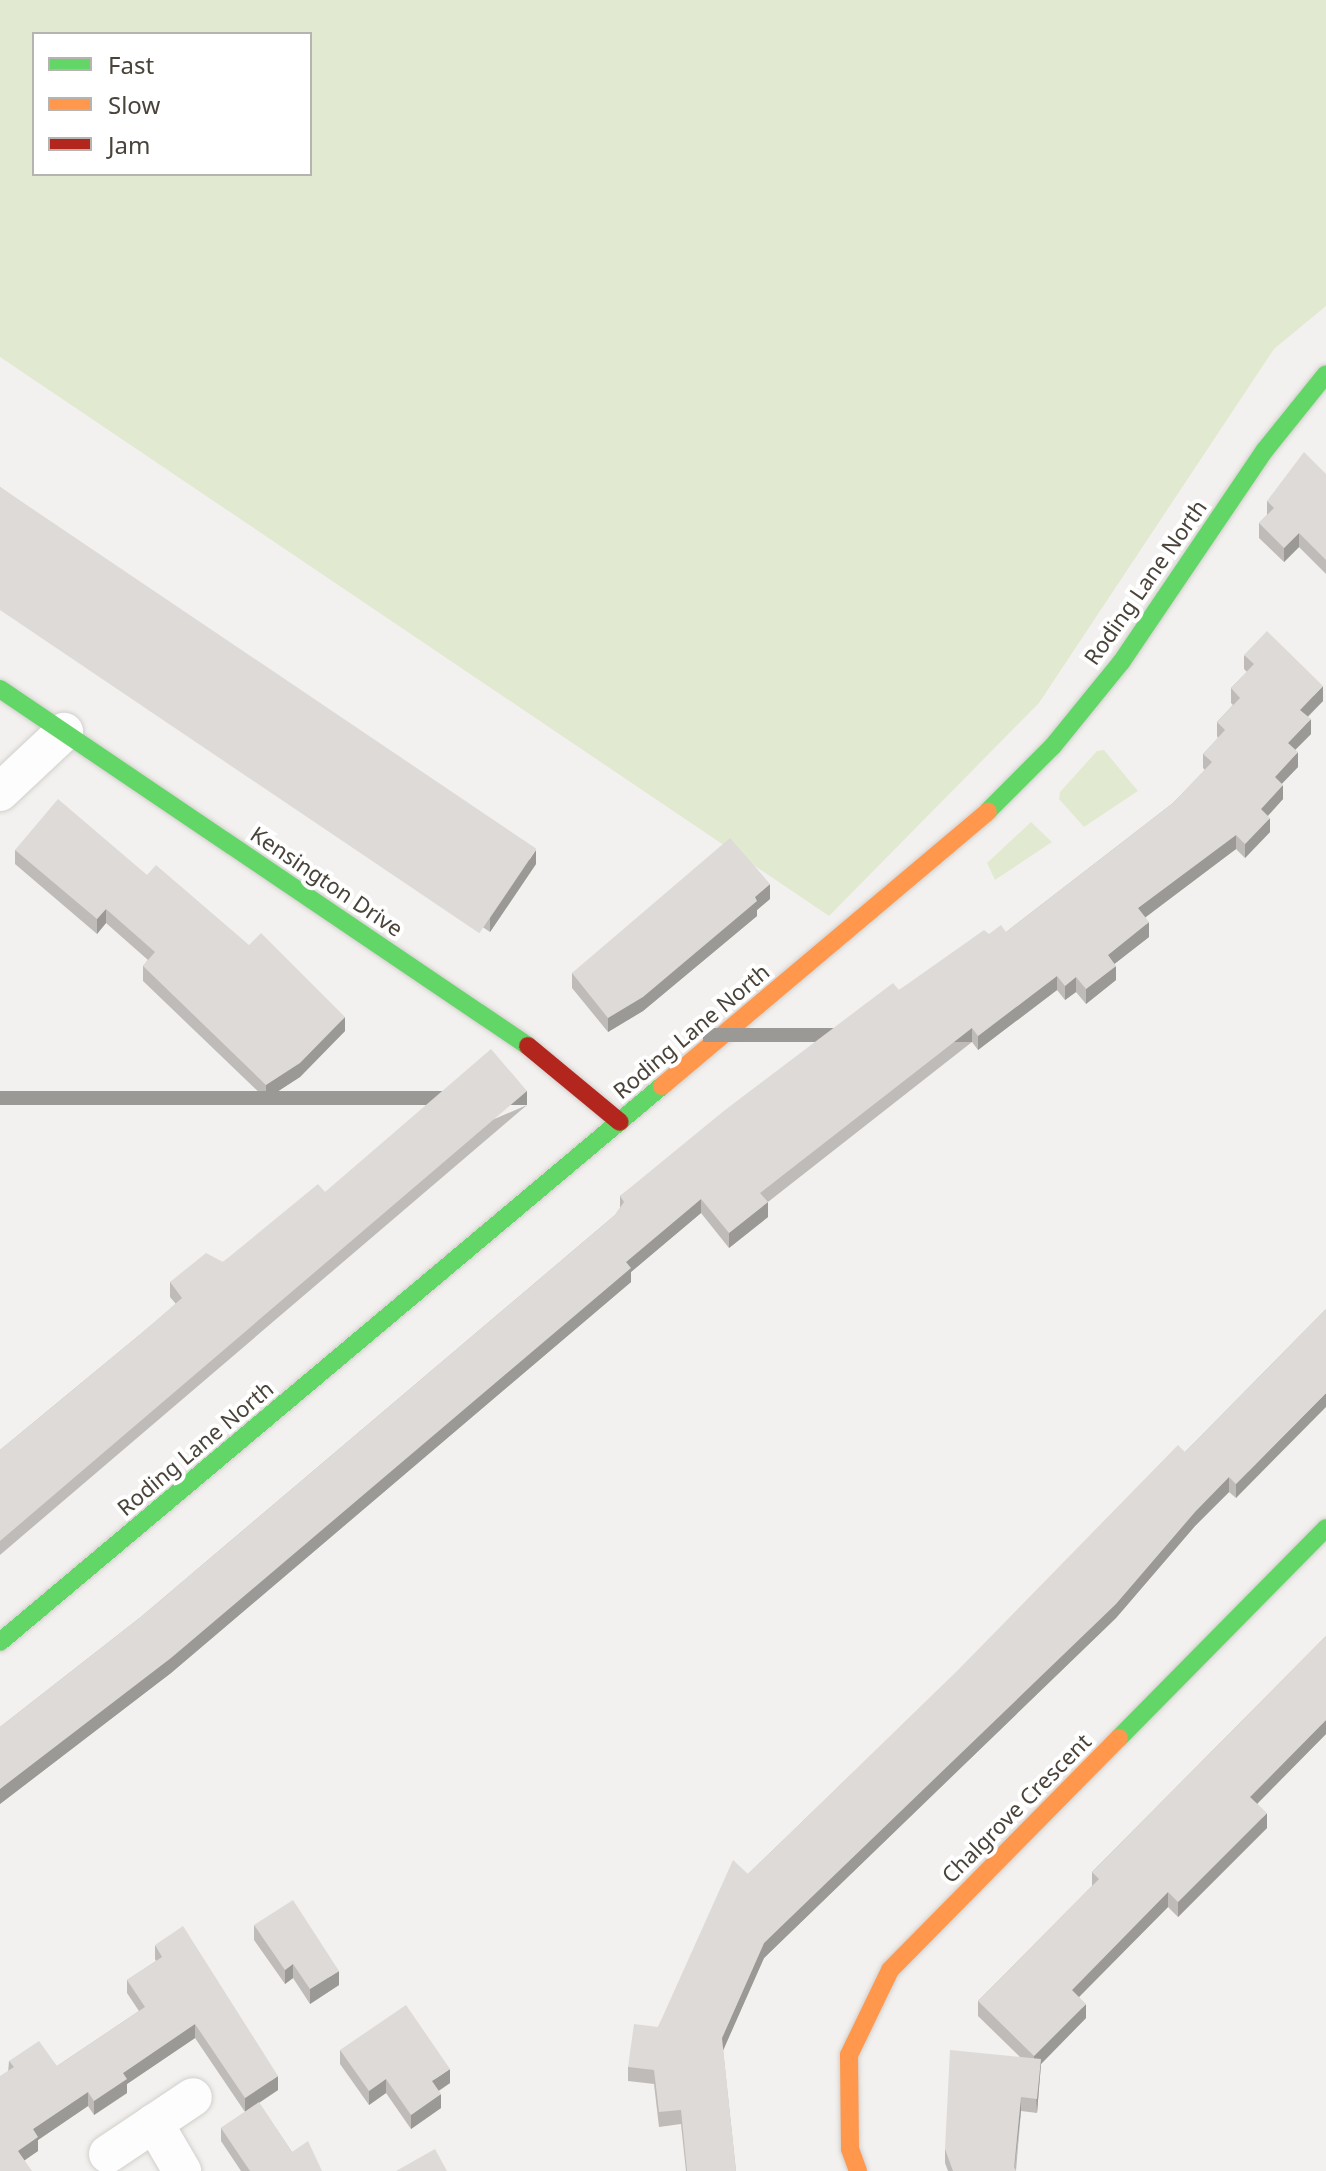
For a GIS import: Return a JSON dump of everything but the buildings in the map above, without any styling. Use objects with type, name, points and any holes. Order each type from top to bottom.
[{"type":"street","name":"Roding Lane North","points":[[0,1642],[970,828],[1053,746],[1122,661],[1265,450],[1323,384]]},
{"type":"street","name":"Kensington Drive","points":[[0,689],[558,1066],[620,1122]]},
{"type":"street","points":[[0,792],[64,732]]},
{"type":"street","name":"Chalgrove Crescent","points":[[858,2171],[850,2149],[849,2055],[890,1970],[1326,1528]]},
{"type":"street","points":[[108,2154],[193,2097]]},
{"type":"street","points":[[154,2123],[182,2171]]},
{"type":"green space","points":[[0,0],[1326,0],[1326,306],[1274,349],[1039,703],[829,916],[0,357]]},
{"type":"green space","points":[[1104,750],[1138,791],[1084,827],[1059,799],[1060,792],[1097,751]]},
{"type":"green space","points":[[1031,822],[1052,842],[995,880],[987,863]]},
{"type":"traffic: fast","points":[[988,811],[1053,746],[1122,661],[1265,450],[1326,374]]},
{"type":"traffic: fast","points":[[0,689],[528,1046]]},
{"type":"traffic: fast","points":[[0,1642],[662,1086]]},
{"type":"traffic: fast","points":[[1119,1738],[1326,1528]]},
{"type":"traffic: slow","points":[[662,1086],[988,811]]},
{"type":"traffic: slow","points":[[858,2171],[850,2149],[849,2055],[890,1970],[1119,1738]]},
{"type":"traffic: jam","points":[[528,1046],[620,1122]]}]
